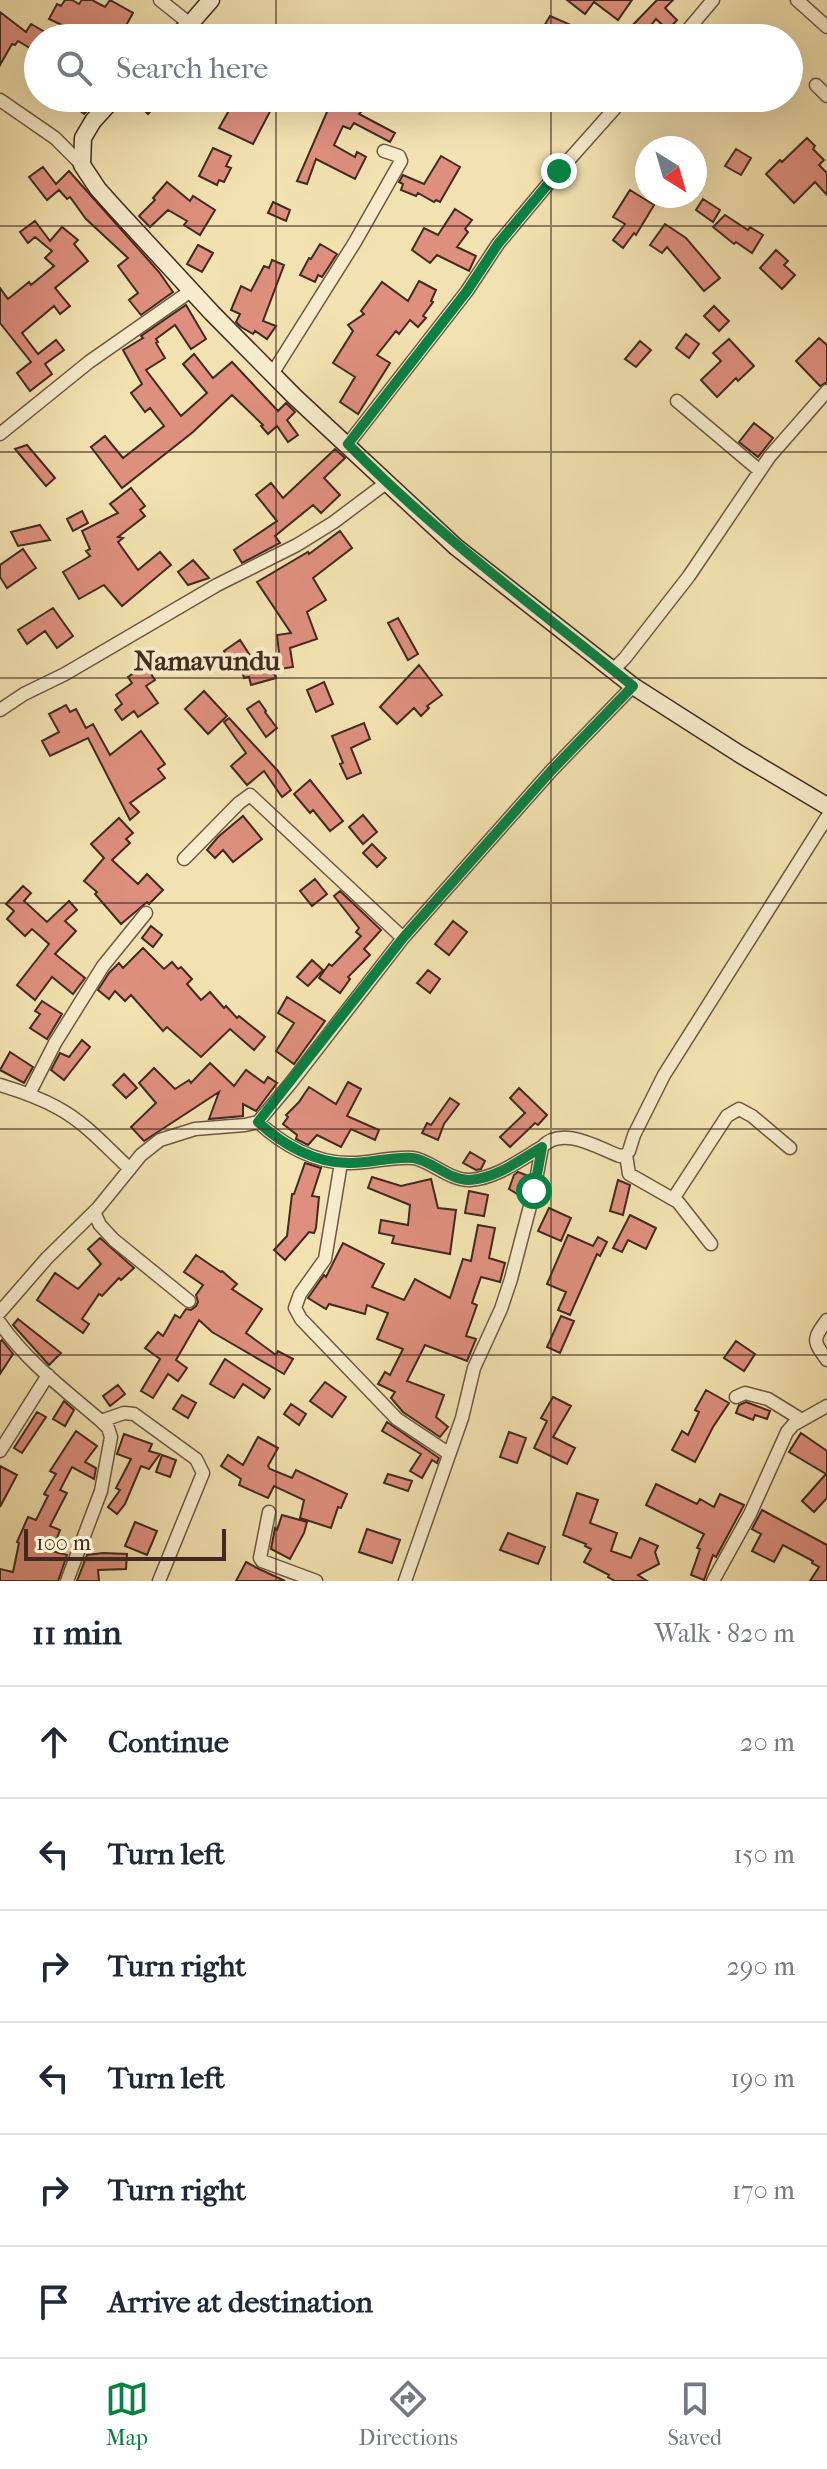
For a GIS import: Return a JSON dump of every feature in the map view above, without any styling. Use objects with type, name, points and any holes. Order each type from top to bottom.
[{"type":"street","points":[[160,0],[190,24],[211,0]]},
{"type":"street","points":[[693,24],[713,0]]},
{"type":"street","points":[[797,0],[827,27]]},
{"type":"street","points":[[816,85],[827,96]]},
{"type":"street","points":[[0,100],[55,138],[272,374],[456,547],[633,686],[827,806]]},
{"type":"street","points":[[82,165],[83,138],[101,112]]},
{"type":"street","points":[[348,444],[467,291],[498,244],[612,112]]},
{"type":"street","points":[[272,374],[355,242],[401,161],[399,156],[384,151]]},
{"type":"street","points":[[0,434],[89,362],[192,290]]},
{"type":"street","points":[[613,670],[689,576],[770,456],[827,391]]},
{"type":"street","points":[[677,401],[760,471]]},
{"type":"street","points":[[0,710],[217,585],[297,545],[386,483]]},
{"type":"street","points":[[0,1312],[47,1258],[94,1212],[141,1155],[160,1140],[176,1134],[258,1122],[403,938],[551,771],[633,686]]},
{"type":"street","points":[[184,859],[250,795],[403,938]]},
{"type":"street","points":[[711,1244],[686,1210],[629,1174],[626,1155],[664,1075],[827,817]]},
{"type":"street","points":[[29,1094],[55,1043],[103,966],[146,913]]},
{"type":"street","points":[[0,1085],[61,1109],[90,1131],[130,1169]]},
{"type":"street","points":[[673,1199],[727,1116],[739,1109],[790,1148]]},
{"type":"street","points":[[258,1122],[275,1138],[307,1155],[341,1163],[412,1158],[466,1181],[497,1173],[557,1137],[569,1137],[620,1156],[626,1155]]},
{"type":"street","points":[[405,1581],[462,1418],[474,1368],[511,1279],[542,1147]]},
{"type":"street","points":[[341,1163],[325,1259],[300,1294],[295,1308],[301,1319],[397,1419],[448,1453]]},
{"type":"street","points":[[94,1212],[100,1225],[114,1240],[189,1301]]},
{"type":"street","points":[[827,1320],[815,1340],[827,1360]]},
{"type":"street","points":[[0,1323],[14,1343],[108,1428],[111,1437],[101,1491],[67,1581]]},
{"type":"street","points":[[0,1451],[48,1375]]},
{"type":"street","points":[[736,1397],[745,1393],[768,1399],[802,1420]]},
{"type":"street","points":[[713,1581],[750,1514],[787,1432],[827,1406]]},
{"type":"street","points":[[101,1421],[124,1413],[134,1414],[196,1459],[201,1466],[203,1473],[159,1581]]},
{"type":"street","points":[[269,1512],[260,1558],[262,1561],[316,1581]]},
{"type":"building","points":[[65,0],[79,4],[82,0],[92,0],[105,7],[110,0],[133,13],[127,24],[60,24],[49,19],[57,4],[61,6]]},
{"type":"building","points":[[567,0],[632,0],[618,20],[594,2],[585,14]]},
{"type":"building","points":[[657,0],[673,0],[665,8],[677,20],[673,24],[661,24],[656,19],[652,24],[634,24]]},
{"type":"building","points":[[0,12],[24,30],[24,45],[18,41],[12,44],[0,65]]},
{"type":"building","points":[[550,16],[569,24],[545,24]]},
{"type":"building","points":[[228,112],[270,112],[253,144],[219,128]]},
{"type":"building","points":[[327,112],[361,112],[359,114],[395,133],[390,142],[354,123],[350,129],[343,126],[334,145],[355,157],[357,152],[366,157],[355,179],[316,159],[307,184],[297,181]]},
{"type":"building","points":[[807,138],[824,160],[819,165],[827,173],[827,195],[815,182],[794,203],[766,174]]},
{"type":"building","points":[[213,148],[231,156],[226,166],[231,168],[224,182],[219,180],[217,185],[199,176]]},
{"type":"building","points":[[736,149],[751,158],[741,175],[725,166]]},
{"type":"building","points":[[441,156],[460,167],[440,202],[401,190],[403,184],[399,182],[403,175],[424,184]]},
{"type":"building","points":[[43,167],[56,184],[69,171],[159,272],[173,292],[141,315],[129,300],[138,293],[118,266],[128,258],[86,219],[70,197],[67,199],[59,190],[47,200],[29,177]]},
{"type":"building","points":[[167,182],[190,201],[193,196],[215,210],[200,235],[184,225],[187,221],[168,210],[150,227],[139,216]]},
{"type":"building","points":[[630,190],[635,193],[635,208],[652,208],[636,235],[634,233],[623,248],[613,240],[625,224],[613,217]]},
{"type":"building","points":[[273,202],[290,210],[286,221],[268,213]]},
{"type":"building","points":[[707,202],[720,210],[713,222],[696,210],[707,208]]},
{"type":"building","points":[[455,209],[472,220],[457,247],[476,256],[469,271],[437,255],[430,263],[412,250],[424,228],[438,235]]},
{"type":"building","points":[[725,215],[748,230],[750,227],[763,235],[752,253],[736,242],[734,244],[713,227]]},
{"type":"building","points":[[35,221],[50,241],[62,227],[78,240],[74,244],[88,261],[55,288],[70,306],[60,314],[54,306],[22,333],[38,354],[56,340],[64,350],[45,364],[52,374],[30,391],[17,373],[31,362],[0,323],[0,288],[8,299],[54,266],[45,258],[52,251],[35,237],[28,243],[20,232]]},
{"type":"building","points":[[665,224],[686,238],[720,278],[704,291],[667,247],[662,253],[650,245]]},
{"type":"building","points":[[320,244],[337,254],[322,277],[318,275],[315,282],[300,275]]},
{"type":"building","points":[[198,245],[213,253],[202,272],[187,264]]},
{"type":"building","points":[[776,250],[788,261],[784,265],[795,275],[782,289],[760,268]]},
{"type":"building","points":[[272,260],[284,265],[263,321],[276,326],[267,339],[241,327],[236,322],[240,314],[231,310],[241,286],[251,291],[264,266],[269,268]]},
{"type":"building","points":[[419,281],[436,290],[433,302],[423,316],[426,318],[418,327],[410,320],[399,334],[396,331],[377,355],[390,363],[358,414],[340,402],[355,377],[333,363],[353,331],[348,325],[364,314],[361,311],[382,282],[408,301]]},
{"type":"building","points":[[186,305],[206,339],[191,349],[175,325],[156,339],[165,358],[146,370],[181,416],[207,393],[183,364],[194,354],[213,378],[232,362],[278,411],[286,403],[295,412],[287,420],[298,435],[288,442],[277,426],[268,434],[263,425],[232,395],[193,432],[122,488],[91,447],[105,436],[123,458],[164,426],[150,408],[145,412],[131,393],[142,384],[123,350]]},
{"type":"building","points":[[714,306],[729,321],[719,331],[704,316]]},
{"type":"building","points":[[686,334],[699,344],[689,358],[676,348]]},
{"type":"building","points":[[819,338],[827,345],[827,382],[820,386],[796,361]]},
{"type":"building","points":[[729,339],[754,366],[717,397],[701,380],[721,361],[713,353]]},
{"type":"building","points":[[640,341],[651,350],[636,367],[625,359]]},
{"type":"building","points":[[754,423],[773,438],[758,457],[739,442]]},
{"type":"building","points":[[27,445],[55,478],[46,486],[15,449]]},
{"type":"building","points":[[335,449],[345,458],[324,478],[340,495],[321,513],[313,505],[275,536],[280,543],[242,563],[234,550],[277,521],[256,495],[271,483],[283,498]]},
{"type":"building","points":[[131,488],[145,506],[140,510],[145,516],[118,537],[123,538],[118,542],[138,570],[160,552],[171,565],[122,606],[104,585],[79,599],[63,572],[90,556],[82,531],[118,513],[110,504]]},
{"type":"building","points":[[82,511],[88,523],[73,531],[67,519]]},
{"type":"building","points":[[40,525],[50,540],[18,546],[11,532]]},
{"type":"building","points":[[340,531],[352,548],[313,578],[326,600],[307,612],[317,639],[290,648],[293,667],[273,670],[276,678],[251,685],[249,677],[244,678],[240,664],[235,668],[224,651],[240,640],[253,660],[279,653],[277,635],[291,633],[257,582],[309,554]]},
{"type":"building","points":[[23,549],[36,568],[7,588],[0,577],[0,565]]},
{"type":"building","points":[[193,560],[209,578],[188,585],[178,572]]},
{"type":"building","points":[[53,608],[73,636],[57,648],[45,631],[27,644],[18,630]]},
{"type":"building","points":[[398,618],[418,654],[408,660],[388,623]]},
{"type":"building","points":[[145,665],[155,680],[146,686],[158,703],[138,717],[134,711],[122,720],[115,710],[122,704],[116,695],[132,683],[128,677]]},
{"type":"building","points":[[419,665],[442,695],[427,706],[429,708],[421,716],[414,708],[397,724],[380,707]]},
{"type":"building","points":[[324,682],[333,704],[316,712],[307,690]]},
{"type":"building","points":[[204,691],[227,716],[208,734],[185,709]]},
{"type":"building","points":[[259,701],[277,728],[266,737],[247,709]]},
{"type":"building","points":[[66,705],[70,712],[76,709],[86,728],[93,724],[110,755],[141,731],[165,764],[158,769],[165,778],[130,803],[139,812],[130,820],[88,738],[50,756],[42,741],[59,732],[49,714]]},
{"type":"building","points":[[229,718],[278,771],[291,790],[282,797],[264,771],[247,785],[231,766],[246,753],[224,722]]},
{"type":"building","points":[[364,723],[370,739],[351,748],[361,773],[347,779],[332,736]]},
{"type":"building","points":[[310,780],[343,821],[330,831],[313,810],[310,813],[294,794]]},
{"type":"building","points":[[363,815],[377,832],[363,844],[349,827]]},
{"type":"building","points":[[243,816],[262,839],[233,862],[223,850],[215,858],[207,850]]},
{"type":"building","points":[[119,818],[133,833],[126,839],[130,843],[112,860],[138,884],[147,874],[163,890],[121,924],[95,894],[97,892],[84,881],[104,858],[91,844]]},
{"type":"building","points":[[372,844],[386,858],[377,867],[363,853]]},
{"type":"building","points":[[315,879],[327,894],[312,906],[300,891]]},
{"type":"building","points":[[23,886],[31,893],[24,901],[47,922],[69,901],[77,910],[65,921],[76,931],[55,954],[85,978],[73,994],[52,977],[35,1000],[17,985],[49,944],[32,929],[25,936],[7,919],[14,911],[6,904]]},
{"type":"building","points":[[340,891],[381,930],[364,949],[370,955],[348,977],[350,979],[340,993],[319,978],[329,964],[332,966],[361,936],[356,932],[359,928],[334,896]]},
{"type":"building","points":[[453,921],[467,932],[449,955],[435,944]]},
{"type":"building","points":[[151,926],[162,935],[153,947],[142,938]]},
{"type":"building","points":[[143,948],[164,969],[172,962],[178,969],[181,967],[192,979],[187,984],[201,1000],[210,992],[224,1008],[226,1006],[237,1018],[239,1016],[265,1037],[254,1050],[230,1029],[201,1057],[167,1027],[163,1031],[131,995],[125,1001],[115,991],[109,999],[98,990],[119,963],[123,968]]},
{"type":"building","points":[[312,960],[323,970],[308,986],[297,977]]},
{"type":"building","points":[[428,970],[440,979],[430,993],[417,983]]},
{"type":"building","points":[[287,997],[325,1021],[294,1064],[276,1051],[294,1023],[278,1013]]},
{"type":"building","points":[[42,1001],[62,1014],[47,1039],[30,1028],[40,1014],[35,1011]]},
{"type":"building","points":[[82,1040],[90,1047],[64,1080],[51,1070],[60,1053],[69,1057]]},
{"type":"building","points":[[10,1052],[33,1067],[24,1083],[0,1070]]},
{"type":"building","points":[[210,1063],[234,1086],[246,1070],[264,1083],[268,1077],[277,1083],[256,1111],[243,1104],[243,1116],[209,1119],[219,1092],[144,1141],[131,1127],[156,1103],[139,1083],[154,1068],[175,1089],[189,1080],[191,1083]]},
{"type":"building","points":[[124,1074],[137,1088],[126,1098],[113,1085]]},
{"type":"building","points":[[348,1082],[361,1089],[347,1116],[379,1130],[375,1140],[351,1129],[341,1147],[317,1135],[308,1145],[296,1139],[297,1135],[283,1124],[288,1117],[286,1115],[309,1087],[336,1104]]},
{"type":"building","points":[[519,1088],[547,1115],[510,1147],[500,1137],[525,1113],[510,1098]]},
{"type":"building","points":[[450,1098],[459,1104],[444,1124],[438,1140],[422,1133],[427,1123],[431,1125]]},
{"type":"building","points":[[470,1152],[485,1161],[481,1169],[476,1170],[463,1163]]},
{"type":"building","points":[[305,1163],[321,1168],[312,1196],[319,1197],[316,1228],[285,1260],[274,1250],[287,1236],[292,1194]]},
{"type":"building","points":[[518,1172],[526,1175],[519,1195],[509,1189]]},
{"type":"building","points":[[372,1177],[401,1186],[431,1179],[438,1208],[456,1210],[450,1254],[392,1243],[394,1236],[379,1233],[381,1220],[408,1225],[410,1205],[368,1188]]},
{"type":"building","points":[[618,1180],[630,1185],[623,1215],[610,1211]]},
{"type":"building","points":[[469,1191],[488,1195],[484,1216],[465,1213]]},
{"type":"building","points":[[549,1208],[571,1218],[561,1241],[538,1231]]},
{"type":"building","points":[[630,1215],[656,1228],[646,1249],[628,1240],[622,1252],[613,1248]]},
{"type":"building","points":[[478,1225],[495,1228],[489,1258],[505,1263],[500,1282],[481,1277],[472,1303],[477,1305],[466,1336],[476,1339],[467,1361],[425,1345],[407,1381],[444,1395],[436,1417],[448,1427],[440,1437],[403,1412],[391,1398],[395,1392],[378,1384],[385,1372],[390,1375],[403,1349],[377,1339],[388,1313],[367,1305],[365,1314],[329,1304],[326,1309],[308,1298],[324,1275],[326,1277],[343,1243],[384,1264],[372,1287],[404,1300],[415,1279],[450,1298],[463,1259],[471,1261]]},
{"type":"building","points":[[568,1235],[593,1246],[598,1237],[607,1242],[600,1256],[597,1254],[570,1315],[558,1310],[566,1292],[547,1284]]},
{"type":"building","points":[[100,1238],[134,1268],[102,1296],[99,1294],[82,1319],[89,1324],[83,1333],[37,1300],[55,1273],[78,1289],[101,1264],[88,1249]]},
{"type":"building","points":[[196,1255],[222,1271],[237,1284],[232,1289],[262,1309],[246,1333],[276,1355],[278,1351],[293,1359],[284,1374],[212,1332],[199,1320],[176,1360],[187,1368],[178,1381],[168,1374],[153,1398],[141,1391],[160,1359],[145,1348],[158,1332],[163,1336],[175,1315],[180,1318],[186,1309],[196,1306],[196,1295],[203,1285],[184,1272]]},
{"type":"building","points":[[561,1316],[574,1321],[560,1353],[547,1347]]},
{"type":"building","points":[[18,1319],[61,1353],[49,1365],[13,1325]]},
{"type":"building","points":[[2,1340],[13,1354],[0,1374],[0,1342]]},
{"type":"building","points":[[736,1341],[755,1354],[744,1371],[724,1358]]},
{"type":"building","points":[[225,1359],[270,1389],[264,1398],[243,1384],[234,1398],[210,1384]]},
{"type":"building","points":[[325,1382],[346,1397],[332,1417],[310,1401]]},
{"type":"building","points":[[118,1385],[125,1394],[110,1406],[103,1396]]},
{"type":"building","points":[[706,1390],[729,1403],[695,1462],[672,1450],[682,1431],[688,1435],[699,1412],[695,1410]]},
{"type":"building","points":[[182,1395],[196,1403],[188,1418],[173,1409]]},
{"type":"building","points":[[553,1397],[571,1406],[553,1437],[575,1448],[567,1464],[534,1448],[547,1421],[541,1418]]},
{"type":"building","points":[[64,1401],[74,1410],[65,1426],[53,1419]]},
{"type":"building","points":[[746,1402],[770,1411],[767,1419],[755,1415],[753,1420],[736,1413],[739,1405]]},
{"type":"building","points":[[291,1404],[306,1414],[299,1425],[284,1414]]},
{"type":"building","points":[[37,1412],[46,1417],[22,1453],[14,1448]]},
{"type":"building","points":[[387,1422],[439,1458],[437,1463],[432,1460],[422,1478],[410,1471],[421,1454],[382,1431]]},
{"type":"building","points":[[76,1431],[97,1446],[85,1462],[96,1468],[94,1479],[72,1467],[60,1490],[67,1493],[50,1526],[60,1530],[52,1551],[67,1555],[58,1581],[0,1581],[0,1569],[13,1572],[17,1542],[28,1517],[36,1520],[48,1496],[44,1494],[56,1474],[50,1471]]},
{"type":"building","points":[[509,1432],[526,1438],[517,1463],[500,1457]]},
{"type":"building","points":[[801,1433],[827,1451],[827,1498],[814,1512],[802,1501],[826,1474],[789,1452]]},
{"type":"building","points":[[124,1434],[152,1444],[149,1451],[160,1454],[149,1469],[141,1466],[125,1504],[117,1514],[108,1507],[120,1490],[116,1488],[131,1459],[117,1454]]},
{"type":"building","points":[[258,1437],[278,1448],[268,1466],[270,1469],[292,1478],[296,1470],[347,1494],[341,1508],[338,1507],[331,1528],[300,1518],[304,1500],[274,1486],[268,1498],[239,1485],[241,1479],[221,1466],[228,1455],[243,1465]]},
{"type":"building","points":[[162,1455],[176,1460],[170,1477],[156,1472]]},
{"type":"building","points":[[0,1466],[17,1475],[0,1507]]},
{"type":"building","points":[[388,1474],[412,1481],[408,1491],[384,1483]]},
{"type":"building","points":[[656,1484],[697,1504],[700,1499],[714,1507],[720,1494],[744,1505],[716,1557],[713,1555],[704,1580],[691,1575],[700,1549],[697,1548],[704,1534],[646,1505]]},
{"type":"building","points":[[577,1493],[598,1500],[590,1523],[617,1533],[611,1551],[631,1558],[640,1538],[658,1546],[655,1552],[659,1564],[638,1575],[647,1581],[615,1581],[584,1562],[591,1549],[563,1535]]},
{"type":"building","points":[[762,1510],[827,1545],[827,1581],[810,1581],[819,1567],[783,1545],[774,1562],[752,1551],[761,1534],[752,1529]]},
{"type":"building","points":[[282,1515],[307,1522],[290,1559],[271,1549],[275,1528],[277,1530]]},
{"type":"building","points":[[135,1522],[157,1531],[147,1555],[125,1546]]},
{"type":"building","points":[[367,1529],[400,1540],[392,1563],[359,1552]]},
{"type":"building","points":[[508,1533],[545,1547],[538,1564],[500,1550]]},
{"type":"building","points":[[127,1554],[126,1569],[98,1570],[99,1581],[77,1581],[87,1555]]},
{"type":"building","points":[[246,1562],[259,1569],[285,1581],[236,1581]]},
{"type":"district","name":"Namavundu","points":[[207,660]]},
{"type":"route","points":[[534,1191],[542,1147],[497,1173],[466,1181],[412,1158],[352,1163],[326,1161],[275,1138],[258,1122],[403,938],[551,771],[633,686],[456,547],[348,444],[467,291],[498,244],[559,171]]}]
